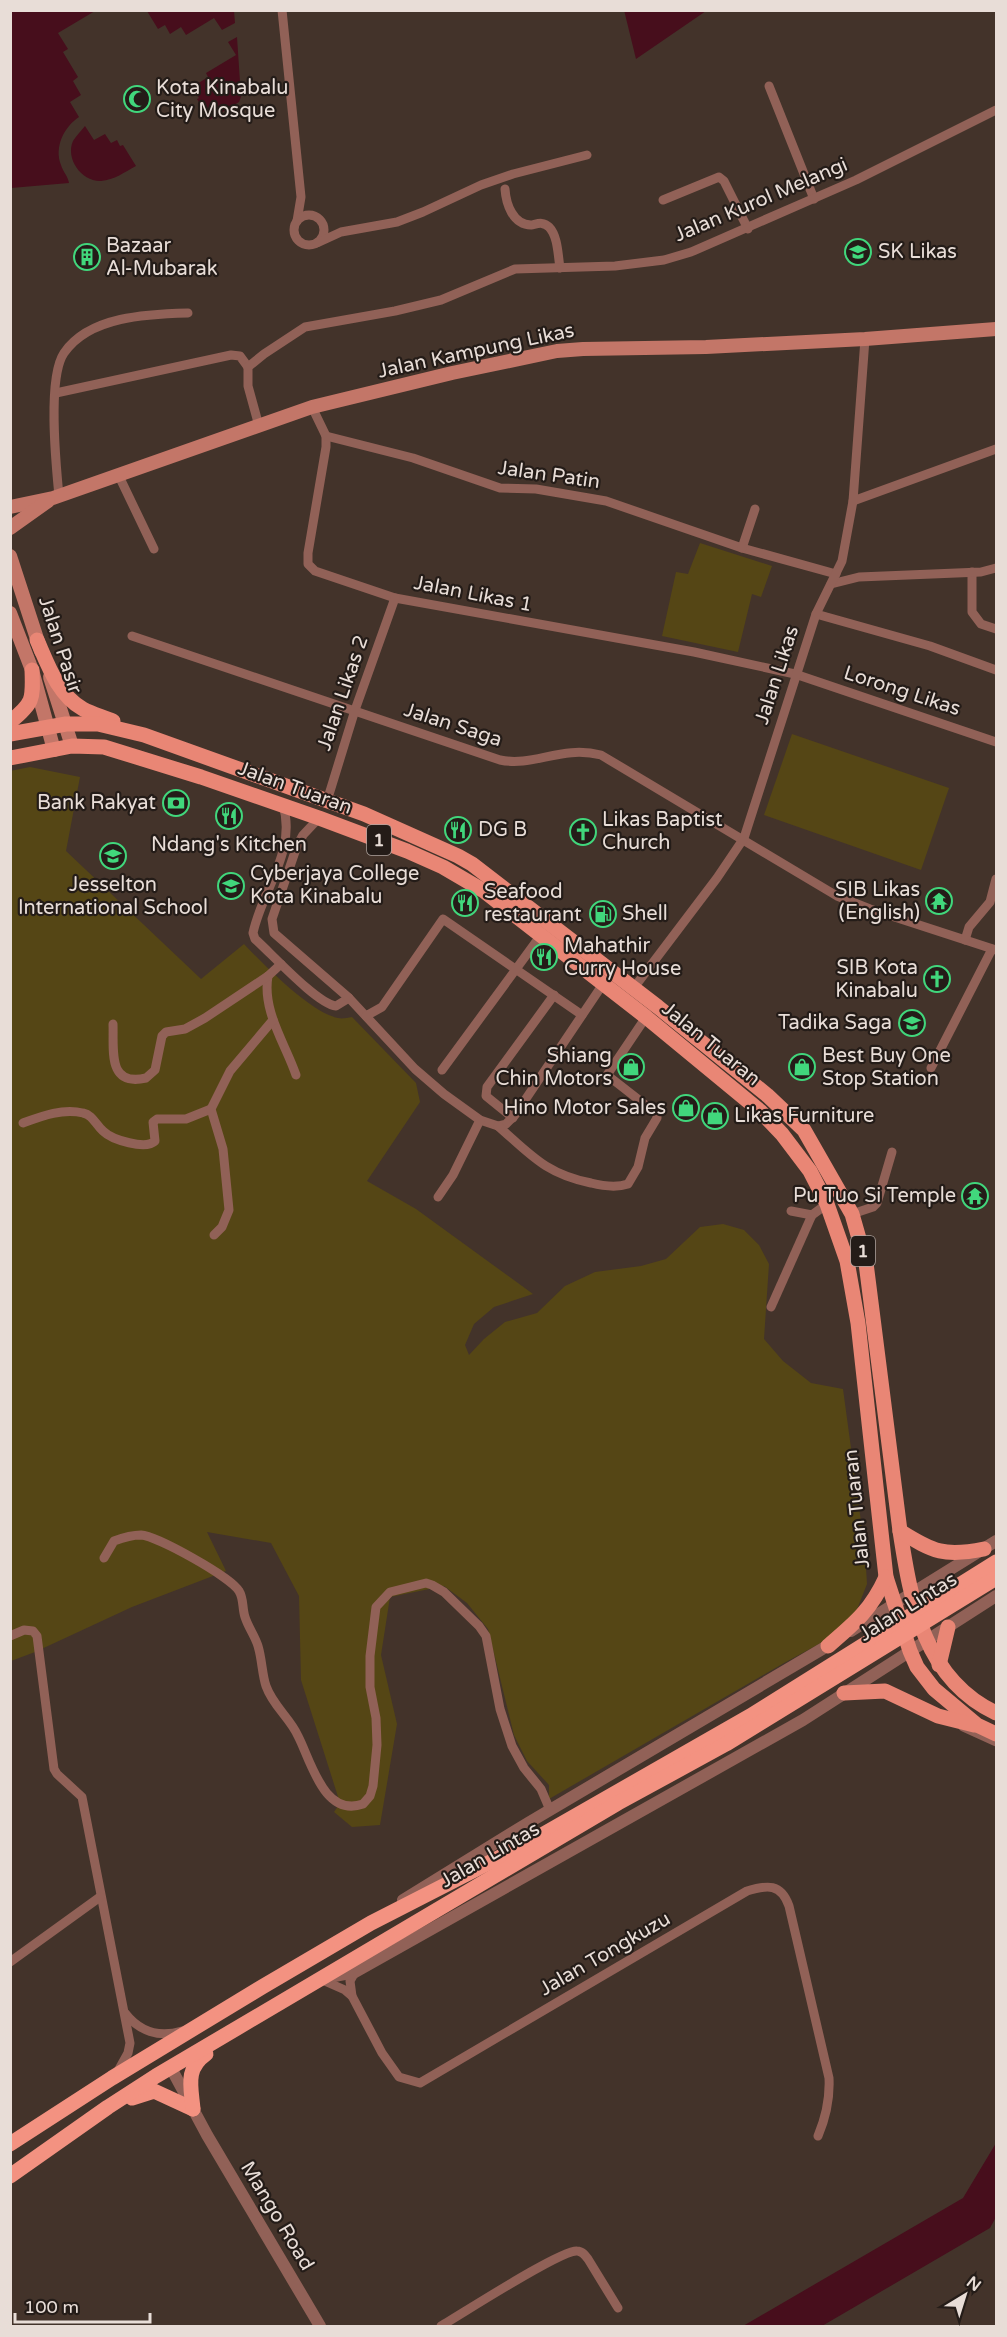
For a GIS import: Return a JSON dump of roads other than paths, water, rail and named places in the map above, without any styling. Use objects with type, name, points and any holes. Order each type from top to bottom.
[{"type":"highway","name":"Jalan Lintas","points":[[10,2176],[108,2107],[227,2033],[618,1803],[726,1744],[753,1721],[996,1562]]},
{"type":"highway","name":"Jalan Lintas","points":[[10,2144],[112,2078],[370,1923],[535,1839],[753,1721],[996,1578]]},
{"type":"highway","points":[[108,2107],[154,2091],[193,2109],[191,2071],[194,2064],[222,2042],[227,2033]]},
{"type":"highway","points":[[79,2099],[143,2065],[161,2063],[171,2068]]},
{"type":"main road","name":"Jalan Kampung Likas","points":[[10,507],[56,497],[312,407],[452,373],[557,351],[706,347],[865,339],[996,329]]},
{"type":"main road","name":"Jalan Kampung Likas","points":[[10,528],[56,497]]},
{"type":"main road","name":"Jalan Pasir","points":[[10,556],[72,746]]},
{"type":"main road","name":"Jalan Pasir","points":[[10,613],[32,670],[54,750]]},
{"type":"main road","points":[[37,640],[56,681],[69,698],[83,709],[128,726],[144,735]]},
{"type":"main road","points":[[10,722],[30,705],[33,691],[32,670]]},
{"type":"main road","name":"Jalan Tuaran","points":[[10,734],[66,724],[98,724],[144,735],[364,813],[472,864],[767,1095],[804,1130],[852,1214],[866,1263],[886,1576],[917,1667],[934,1689],[995,1739]]},
{"type":"main road","name":"Jalan Tuaran","points":[[10,758],[72,746],[104,747],[319,818],[443,867],[484,891],[646,1017],[760,1111],[810,1171],[827,1204],[847,1261],[912,1593],[926,1641],[939,1665],[967,1695],[996,1713]]},
{"type":"main road","points":[[633,989],[633,1000],[734,1082],[744,1098]]},
{"type":"main road","points":[[900,1531],[928,1547],[948,1554],[960,1554],[990,1545]]},
{"type":"main road","points":[[828,1646],[864,1614],[876,1600],[886,1576]]},
{"type":"main road","points":[[939,1665],[948,1627]]},
{"type":"main road","points":[[841,1695],[885,1691],[938,1716],[963,1724],[977,1725]]},
{"type":"street","points":[[282,10],[301,197],[294,231],[298,240],[307,245],[317,243],[341,231],[398,222],[492,181],[587,155]]},
{"type":"street","points":[[769,86],[814,199]]},
{"type":"street","name":"Jalan Kurol Melangi","points":[[248,367],[305,327],[441,300],[515,269],[664,260],[691,252],[814,199],[996,110]]},
{"type":"street","points":[[663,200],[719,177],[724,181],[748,229]]},
{"type":"street","points":[[505,189],[506,200],[516,219],[523,224],[548,225],[555,236],[560,268]]},
{"type":"street","points":[[301,197],[325,231],[317,243]]},
{"type":"street","points":[[297,221],[305,215],[318,218],[333,229],[341,231]]},
{"type":"street","points":[[56,497],[56,393],[58,368],[64,353],[89,332],[111,323],[141,316],[188,313]]},
{"type":"street","name":"Jalan Likas","points":[[633,989],[717,878],[744,838],[816,614],[842,561],[853,501],[865,339]]},
{"type":"street","points":[[56,393],[231,355],[240,356],[248,367],[248,386],[259,426]]},
{"type":"street","name":"Jalan Likas 1","points":[[312,407],[326,436],[325,461],[311,534],[308,564],[315,571],[395,598],[694,652],[795,674]]},
{"type":"street","name":"Jalan Patin","points":[[326,436],[413,458],[480,483],[501,488],[536,489],[606,501],[742,548],[836,574]]},
{"type":"street","points":[[853,501],[996,449]]},
{"type":"street","points":[[118,474],[154,549]]},
{"type":"street","points":[[742,548],[755,509]]},
{"type":"street","points":[[831,584],[859,577],[972,572],[996,568]]},
{"type":"street","points":[[972,572],[972,612],[981,624],[996,629]]},
{"type":"street","name":"Jalan Likas 2","points":[[327,801],[355,710],[395,598]]},
{"type":"street","points":[[816,614],[930,646],[996,670]]},
{"type":"street","name":"Jalan Saga","points":[[132,636],[500,760],[514,763],[567,752],[588,752],[601,755],[744,838],[782,865],[843,898],[994,950]]},
{"type":"street","name":"Lorong Likas","points":[[795,674],[996,742]]},
{"type":"street","points":[[283,806],[288,821],[286,845],[253,933],[255,939],[327,1004],[336,1006],[349,998]]},
{"type":"street","points":[[319,818],[303,835],[297,846],[272,925],[273,933],[349,998],[426,1080],[480,1120],[498,1126],[555,1173],[602,1185],[628,1184],[638,1167],[645,1138],[657,1114],[607,1075],[646,1017]]},
{"type":"street","points":[[965,940],[969,927],[990,902],[996,879]]},
{"type":"street","points":[[366,1016],[382,1006],[442,919],[582,1015]]},
{"type":"street","points":[[442,1070],[541,935]]},
{"type":"street","points":[[931,1068],[994,950]]},
{"type":"street","points":[[113,1024],[114,1067],[122,1076],[133,1080],[146,1078],[155,1070],[162,1036],[166,1032],[185,1029],[205,1018],[268,976],[281,964]]},
{"type":"street","points":[[268,976],[267,995],[273,1020],[296,1075]]},
{"type":"street","points":[[498,1126],[506,1124],[513,1118],[603,984]]},
{"type":"street","points":[[513,1118],[486,1096],[487,1088],[554,995]]},
{"type":"street","points":[[23,1123],[51,1113],[67,1111],[84,1113],[89,1115],[102,1131],[111,1136],[135,1144],[149,1144],[155,1141],[153,1122],[157,1119],[186,1119],[211,1109],[230,1071],[273,1020]]},
{"type":"street","points":[[211,1109],[223,1149],[229,1210],[222,1227],[214,1235]]},
{"type":"street","points":[[438,1197],[453,1175],[480,1120]]},
{"type":"street","points":[[852,1214],[873,1207],[877,1203],[892,1152]]},
{"type":"street","points":[[771,1307],[812,1215],[827,1204]]},
{"type":"street","points":[[791,1211],[812,1215]]},
{"type":"street","points":[[104,1558],[114,1541],[140,1535],[154,1538],[170,1546],[233,1583],[242,1599],[244,1616],[257,1644],[266,1686],[273,1701],[298,1736],[318,1781],[332,1797],[348,1807],[363,1804],[370,1797],[373,1786],[377,1745],[370,1676],[376,1607],[390,1592],[415,1585],[432,1585],[444,1592],[479,1626],[486,1636],[500,1709],[512,1746],[524,1768],[541,1789],[550,1810]]},
{"type":"street","points":[[370,1923],[435,1879],[828,1646],[990,1545]]},
{"type":"street","points":[[956,1566],[953,1577],[956,1591],[969,1605],[981,1606]]},
{"type":"street","points":[[319,1979],[355,1972],[803,1720],[996,1596]]},
{"type":"street","points":[[10,1636],[24,1630],[33,1631],[37,1636],[54,1769],[82,1797],[130,2048],[121,2067],[112,2078]]},
{"type":"street","points":[[812,1655],[831,1654],[843,1663],[847,1676],[841,1695]]},
{"type":"street","points":[[938,1716],[995,1739]]},
{"type":"street","name":"Jalan Tongkuzu","points":[[352,1996],[390,2067],[399,2077],[420,2083],[747,1891],[766,1886],[780,1890],[785,1895],[789,1906],[829,2078],[830,2094],[824,2124],[818,2136]]},
{"type":"street","points":[[10,1962],[100,1897]]},
{"type":"street","points":[[352,1996],[350,1981],[355,1972]]},
{"type":"street","points":[[319,1979],[337,1986],[352,1996]]},
{"type":"street","points":[[123,2012],[136,2026],[154,2033],[178,2033],[199,2025]]},
{"type":"street","points":[[171,2068],[317,2323]]},
{"type":"street","points":[[441,2326],[574,2250],[583,2252],[618,2308]]},
{"type":"place","name":"Kota Kinabalu City Mosque","points":[[137,99]]},
{"type":"place","name":"SK Likas","points":[[858,252]]},
{"type":"place","name":"Bazaar Al-Mubarak","points":[[87,257]]},
{"type":"place","name":"Bank Rakyat","points":[[176,803]]},
{"type":"place","name":"Ndang's Kitchen","points":[[229,816]]},
{"type":"place","name":"DG B","points":[[458,830]]},
{"type":"place","name":"Likas Baptist Church","points":[[583,832]]},
{"type":"place","name":"Jesselton International School","points":[[113,856]]},
{"type":"place","name":"Cyberjaya College Kota Kinabalu","points":[[231,886]]},
{"type":"place","name":"SIB Likas (English)","points":[[939,901]]},
{"type":"place","name":"Seafood restaurant","points":[[465,903]]},
{"type":"place","name":"Shell","points":[[603,914]]},
{"type":"place","name":"Mahathir Curry House","points":[[544,957]]},
{"type":"place","name":"SIB Kota Kinabalu","points":[[937,979]]},
{"type":"place","name":"Tadika Saga","points":[[912,1023]]},
{"type":"place","name":"Shiang Chin Motors","points":[[631,1067]]},
{"type":"place","name":"Best Buy One Stop Station","points":[[802,1067]]},
{"type":"place","name":"Hino Motor Sales","points":[[686,1108]]},
{"type":"place","name":"Likas Furniture","points":[[715,1116]]},
{"type":"place","name":"Pu Tuo Si Temple","points":[[975,1196]]}]
